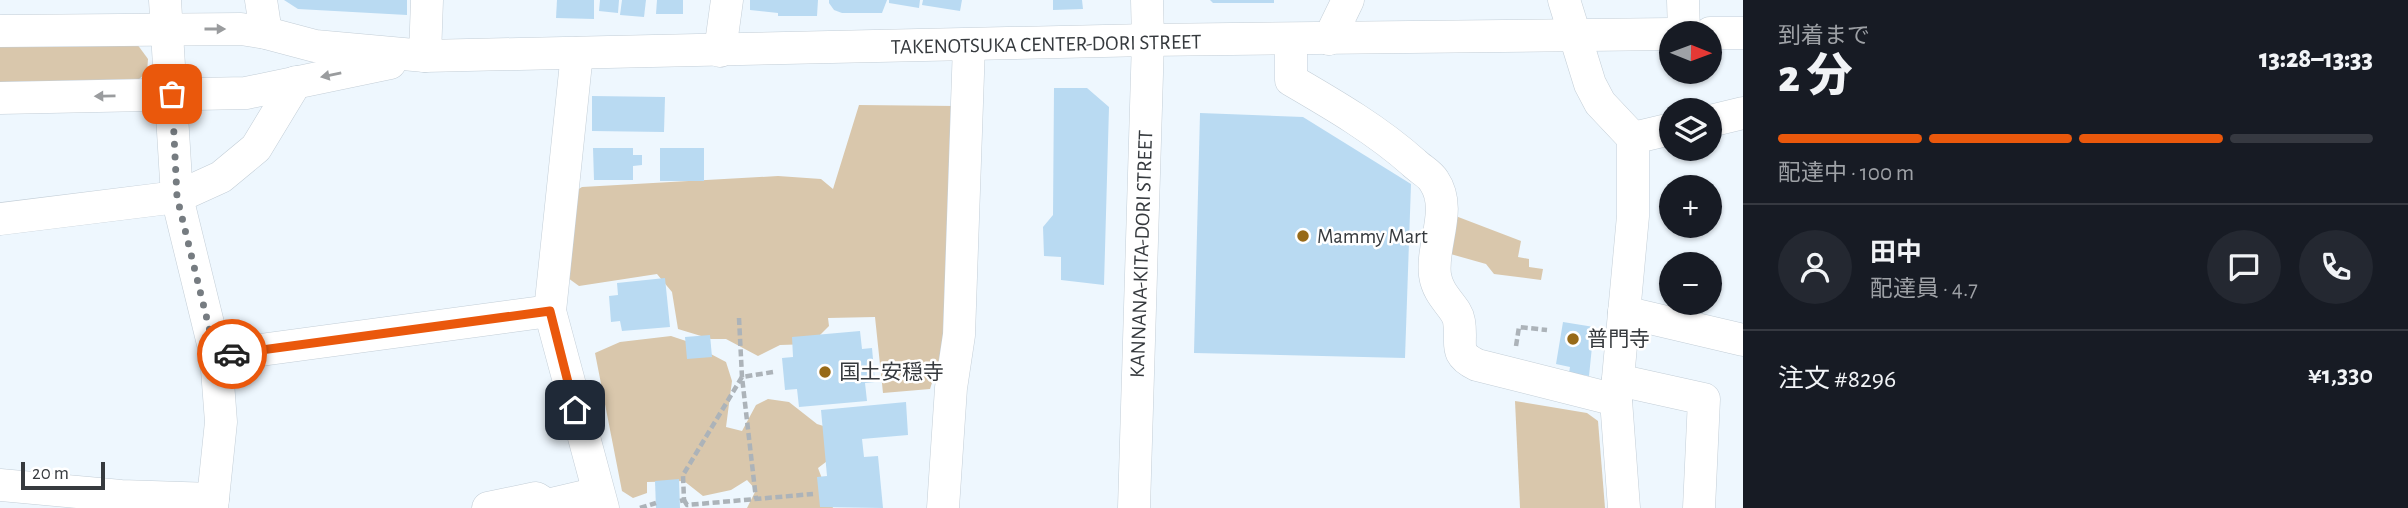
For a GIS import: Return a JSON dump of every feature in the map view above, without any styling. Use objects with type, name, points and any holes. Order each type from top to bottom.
[{"type":"street","points":[[261,0],[266,33]]},
{"type":"street","points":[[423,56],[426,0]]},
{"type":"street","points":[[720,51],[727,0]]},
{"type":"street","name":"KANNANA-KITA-DORI STREET","points":[[1134,508],[1147,0]]},
{"type":"street","points":[[1329,39],[1348,0]]},
{"type":"street","points":[[1564,0],[1590,84],[1600,103],[1633,138],[1633,216],[1617,390],[1624,508]]},
{"type":"street","points":[[1683,0],[1684,21]]},
{"type":"street","points":[[0,485],[212,503],[221,422],[216,356],[177,197],[166,14]]},
{"type":"street","name":"TAKENOTSUKA CENTER-DORI STREET","points":[[0,31],[166,14],[266,33],[314,46],[423,56],[1148,40],[1659,34]]},
{"type":"street","points":[[1722,33],[1743,33]]},
{"type":"street","points":[[1291,39],[1291,80],[1357,119],[1398,149],[1434,181],[1443,207],[1436,246],[1435,273],[1438,291],[1459,318],[1459,349],[1465,359],[1512,374],[1617,390],[1704,399],[1699,508]]},
{"type":"street","points":[[943,508],[951,388],[959,335],[969,45]]},
{"type":"street","points":[[488,508],[536,498],[547,505],[601,501],[550,311],[577,53]]},
{"type":"street","name":"TAKENOTSUKA CENTER-DORI STREET","points":[[0,98],[246,93],[423,56]]},
{"type":"street","points":[[0,219],[177,197],[220,177],[256,148],[296,82]]},
{"type":"street","points":[[1722,118],[1743,113]]},
{"type":"street","points":[[1633,138],[1659,132]]},
{"type":"street","points":[[216,356],[550,311]]},
{"type":"street","points":[[1624,312],[1743,340]]},
{"type":"path","points":[[739,318],[742,377],[756,499]]},
{"type":"path","points":[[1512,374],[1518,327],[1547,330]]},
{"type":"path","points":[[742,377],[773,372]]},
{"type":"path","points":[[742,377],[684,475],[682,500],[687,505],[813,494]]},
{"type":"path","points":[[640,508],[656,503]]},
{"type":"shaded area","points":[[0,44],[137,44],[148,59],[147,72],[129,88],[0,91]]},
{"type":"shaded area","points":[[859,105],[956,106],[949,329],[930,389],[883,393],[875,317],[828,318],[829,326],[811,344],[780,345],[758,356],[726,339],[711,339],[678,329],[672,292],[657,274],[579,286],[568,278],[572,193],[582,187],[778,176],[821,179],[833,189]]},
{"type":"shaded area","points":[[1453,215],[1521,241],[1518,257],[1529,259],[1529,267],[1543,269],[1541,280],[1494,274],[1486,264],[1447,253]]},
{"type":"shaded area","points":[[671,336],[726,362],[732,381],[726,427],[742,431],[756,405],[768,399],[789,402],[817,424],[833,429],[835,455],[818,468],[833,508],[747,508],[756,490],[747,480],[731,490],[703,496],[684,481],[647,482],[647,493],[633,498],[622,491],[595,353],[620,342]]},
{"type":"shaded area","points":[[1515,401],[1587,413],[1598,421],[1605,508],[1520,508]]},
{"type":"building","points":[[284,0],[407,0],[407,15],[298,9]]},
{"type":"building","points":[[557,0],[594,0],[594,19],[556,18]]},
{"type":"building","points":[[600,0],[619,0],[618,13],[599,11]]},
{"type":"building","points":[[622,0],[646,0],[644,17],[620,15]]},
{"type":"building","points":[[657,0],[683,0],[683,14],[656,14]]},
{"type":"building","points":[[750,0],[818,0],[817,16],[778,16],[778,13],[750,10]]},
{"type":"building","points":[[829,0],[887,0],[882,13],[842,13],[834,10]]},
{"type":"building","points":[[889,0],[920,0],[919,8],[889,3]]},
{"type":"building","points":[[923,0],[962,0],[960,11],[922,5]]},
{"type":"building","points":[[1053,0],[1082,0],[1083,9],[1053,10]]},
{"type":"building","points":[[1210,0],[1274,0],[1274,3],[1213,3]]},
{"type":"building","points":[[1054,88],[1087,88],[1109,107],[1104,285],[1061,280],[1061,257],[1044,256],[1043,227],[1053,215]]},
{"type":"building","points":[[592,96],[665,97],[664,132],[592,131]]},
{"type":"building","points":[[1200,113],[1303,117],[1411,184],[1405,358],[1194,353]]},
{"type":"building","points":[[593,148],[633,148],[633,155],[642,155],[642,165],[633,166],[633,180],[594,180]]},
{"type":"building","points":[[660,148],[704,148],[704,181],[660,181]]},
{"type":"building","points":[[665,278],[670,327],[622,331],[620,321],[611,322],[609,296],[618,295],[617,283]]},
{"type":"building","points":[[1563,322],[1594,327],[1589,376],[1569,373],[1570,367],[1556,364]]},
{"type":"building","points":[[860,331],[862,349],[872,348],[875,382],[865,383],[867,401],[799,407],[797,389],[785,390],[782,358],[793,357],[792,337]]},
{"type":"building","points":[[710,335],[712,357],[687,359],[685,337]]},
{"type":"building","points":[[906,402],[908,435],[862,439],[864,457],[878,456],[883,508],[820,507],[817,477],[827,476],[821,410]]},
{"type":"building","points":[[679,479],[680,508],[656,508],[655,481]]},
{"type":"way so far","points":[[172,94],[177,197],[216,356],[232,354]]},
{"type":"place","name":"Mammy Mart","points":[[1303,236]]},
{"type":"place","name":"普門寺","points":[[1573,339]]},
{"type":"place","name":"国土安穏寺","points":[[825,372]]},
{"type":"route","points":[[232,354],[550,311],[575,410]]}]
